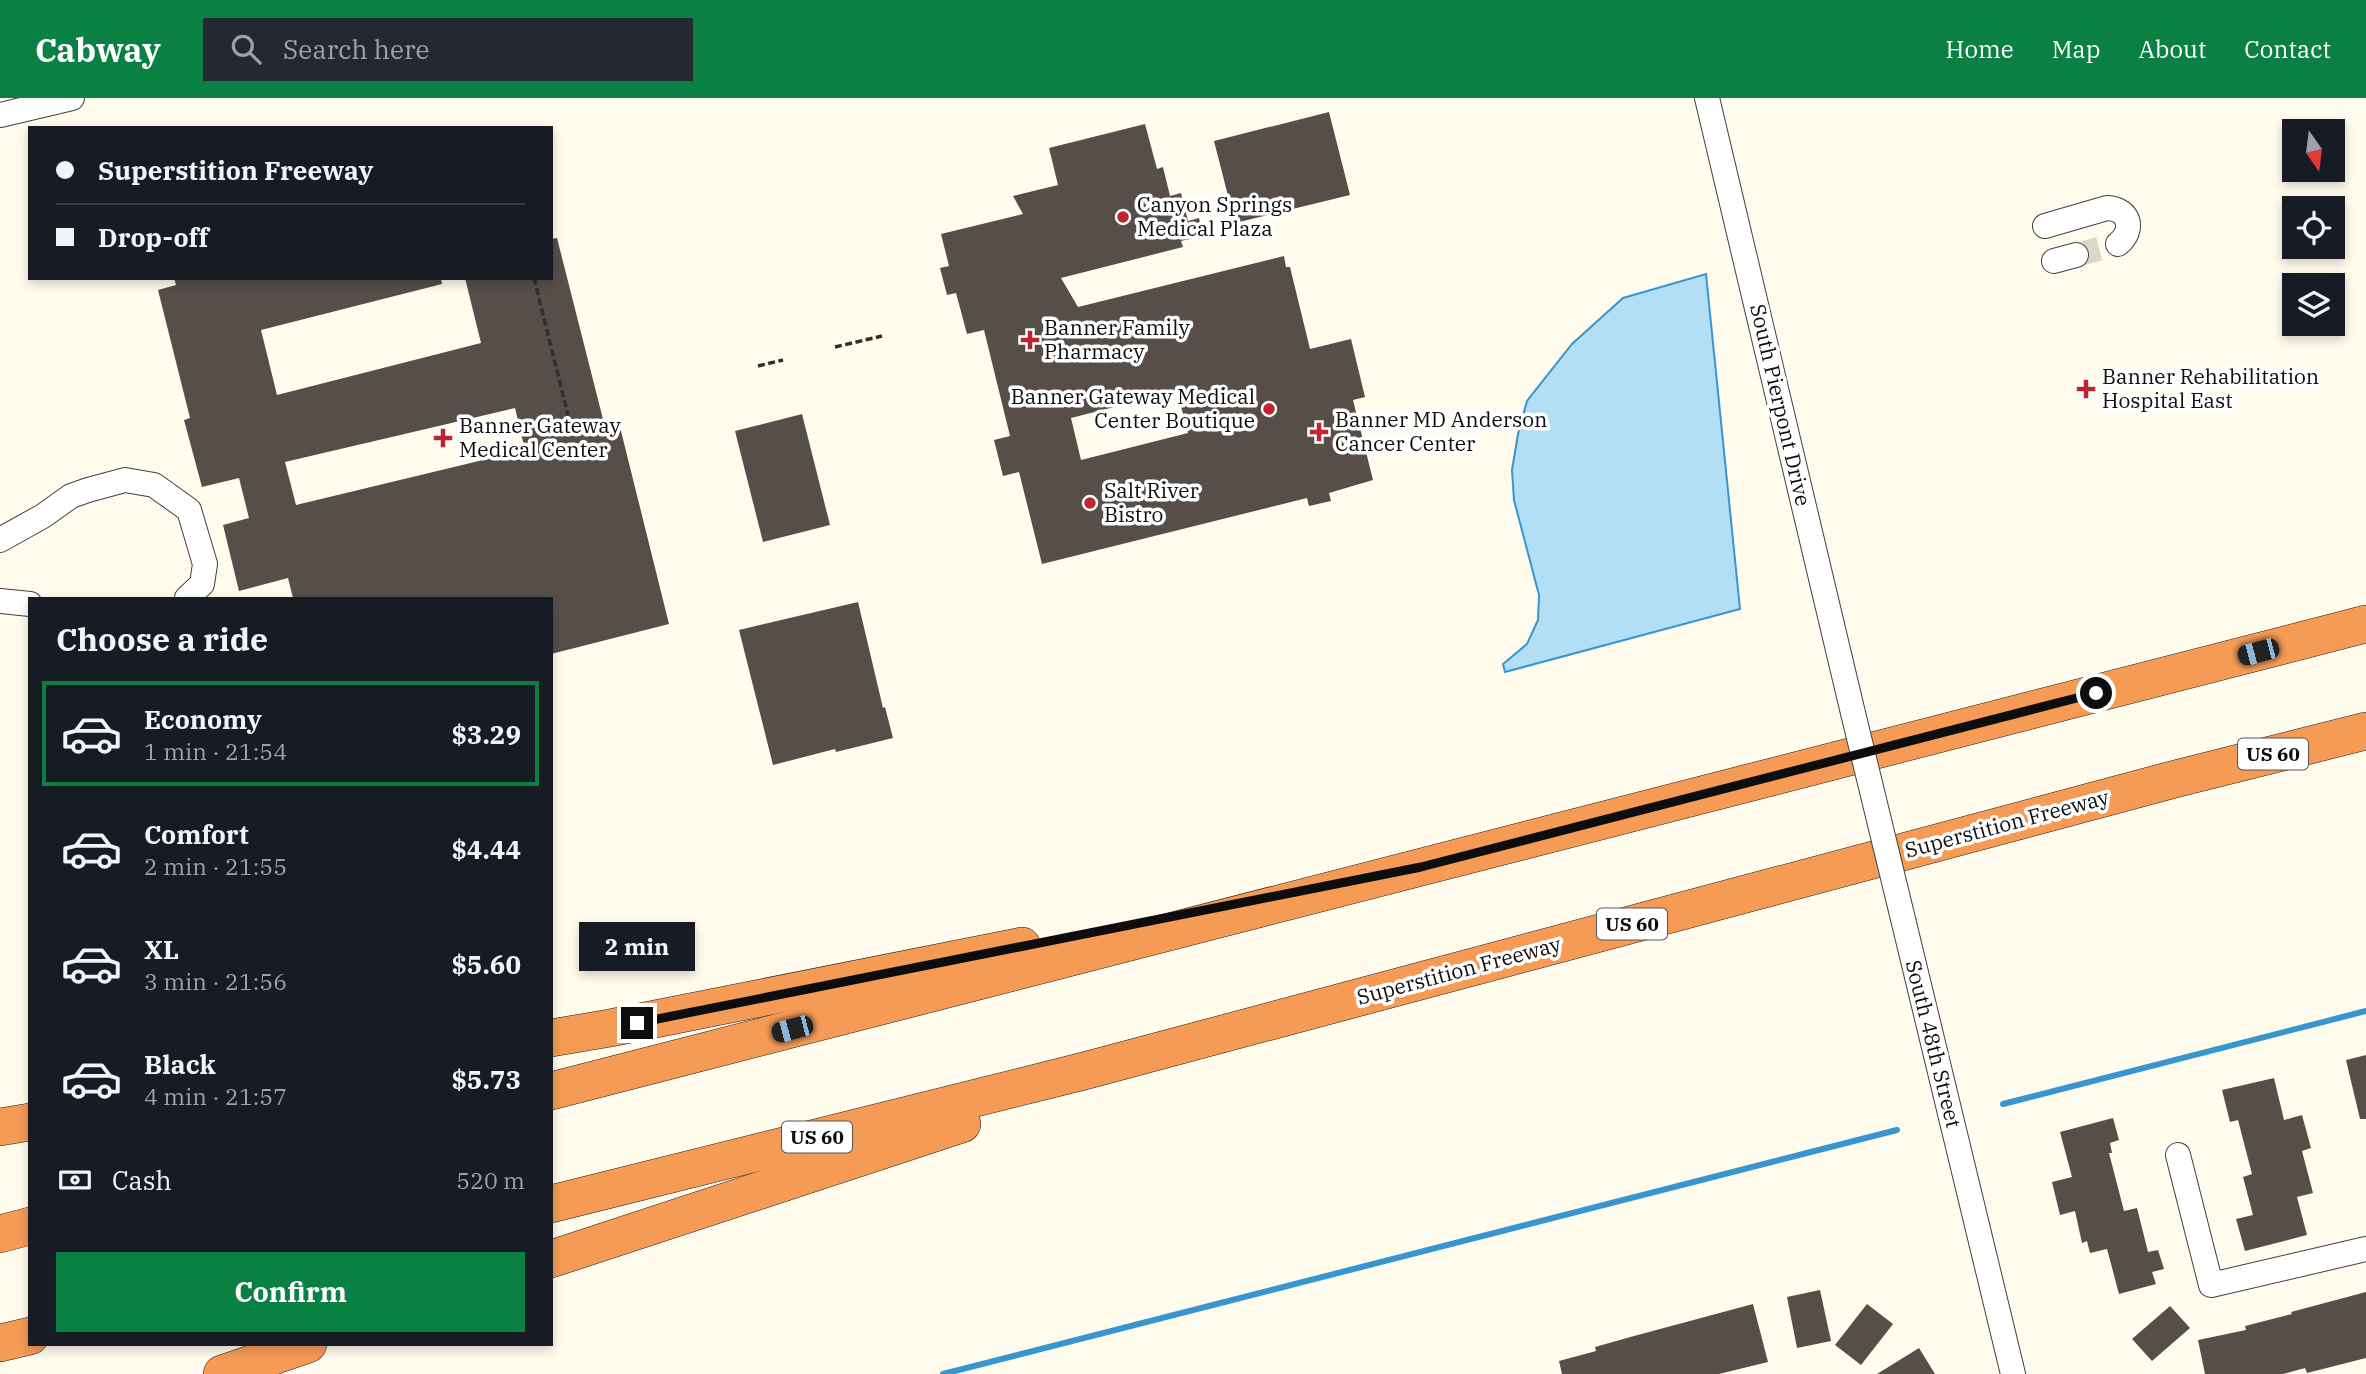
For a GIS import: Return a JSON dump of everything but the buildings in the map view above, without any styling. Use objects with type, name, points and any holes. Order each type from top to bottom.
[{"type":"highway","points":[[553,1090],[2366,624]]},
{"type":"highway","name":"Superstition Freeway","points":[[553,1204],[1084,1071],[2366,730]]},
{"type":"highway","points":[[2179,778],[2366,740]]},
{"type":"highway","points":[[553,1038],[1421,867]]},
{"type":"highway","points":[[553,1258],[1046,1096],[1084,1071]]},
{"type":"highway","points":[[0,1127],[28,1122]]},
{"type":"highway","points":[[0,1234],[28,1227]]},
{"type":"highway","points":[[0,1343],[28,1336]]},
{"type":"highway","points":[[222,1374],[302,1346]]},
{"type":"street","points":[[0,115],[72,98]]},
{"type":"street","name":"South Pierpont Drive","points":[[1707,98],[1853,713]]},
{"type":"street","points":[[2046,226],[2107,208],[2116,208],[2122,211],[2129,223],[2129,233],[2118,244]]},
{"type":"street","points":[[0,540],[43,516],[71,496],[88,489],[125,480],[154,485],[189,510],[205,564],[202,584],[188,597]]},
{"type":"street","points":[[0,601],[28,604]]},
{"type":"street","name":"South 48th Street","points":[[1853,713],[2013,1374]]},
{"type":"street","points":[[2178,1155],[2211,1285],[2366,1249]]},
{"type":"path","points":[[534,280],[568,415]]},
{"type":"path","points":[[835,347],[882,336]]},
{"type":"path","points":[[758,366],[783,360]]},
{"type":"water","points":[[1706,274],[1740,609],[1505,672],[1503,664],[1527,644],[1538,620],[1539,595],[1514,500],[1512,470],[1527,401],[1572,344],[1623,298]]},
{"type":"waterway","points":[[2003,1104],[2366,1011]]},
{"type":"waterway","points":[[943,1374],[1897,1130]]},
{"type":"tunnel","points":[[2076,255],[2118,244]]},
{"type":"place","name":"Canyon Springs Medical Plaza","points":[[1123,217]]},
{"type":"place","name":"Banner Family Pharmacy","points":[[1030,340]]},
{"type":"place","name":"Banner Rehabilitation Hospital East","points":[[2086,389]]},
{"type":"place","name":"Banner Gateway Medical Center Boutique","points":[[1269,409]]},
{"type":"place","name":"Banner MD Anderson Cancer Center","points":[[1319,432]]},
{"type":"place","name":"Banner Gateway Medical Center","points":[[443,438]]},
{"type":"place","name":"Salt River Bistro","points":[[1090,503]]},
{"type":"route","points":[[637,1023],[1421,867],[2096,693]]}]
